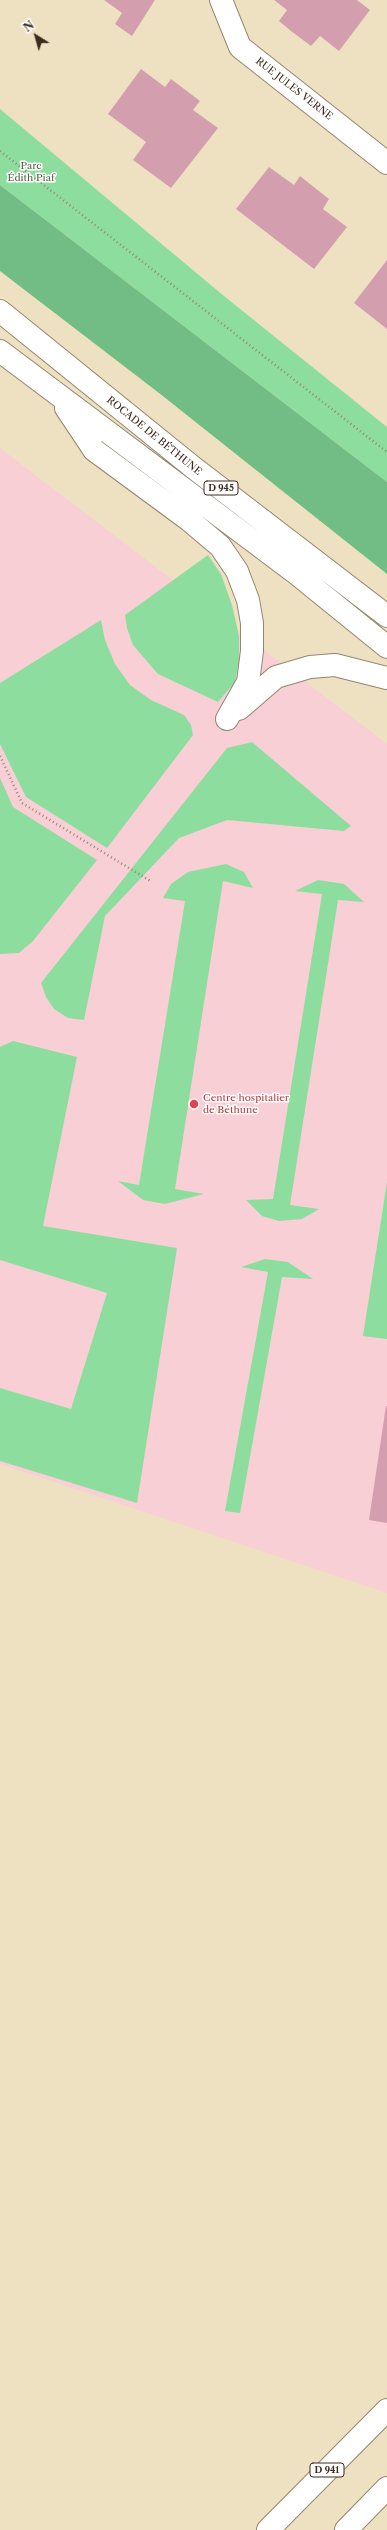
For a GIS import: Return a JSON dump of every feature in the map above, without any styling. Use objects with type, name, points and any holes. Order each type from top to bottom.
[{"type":"main road","name":"RUE JULES VERNE","points":[[221,0],[240,47],[387,162]]},
{"type":"main road","name":"ROCADE DE BÉTHUNE","points":[[0,310],[194,468],[387,616]]},
{"type":"main road","name":"D 945","points":[[0,351],[297,574],[387,647]]},
{"type":"main road","points":[[56,394],[94,450],[189,520],[220,546],[237,571],[248,600],[252,623],[252,651],[248,682],[227,719],[276,677],[310,667],[335,665],[387,678]]},
{"type":"main road","name":"D 941","points":[[268,2530],[387,2410]]},
{"type":"main road","points":[[346,2530],[387,2488]]},
{"type":"path","points":[[0,151],[387,452]]},
{"type":"path","points":[[0,756],[22,803],[152,882]]},
{"type":"shaded area","name":"Centre hospitalier de Béthune","points":[[0,448],[387,744],[387,1593],[0,1464]]},
{"type":"green space","name":"Parc Édith Piaf","points":[[0,109],[224,296],[387,427],[387,482],[0,185]]},
{"type":"green space","points":[[0,185],[387,482],[387,574],[159,393],[0,271]]},
{"type":"green space","points":[[208,555],[221,574],[232,605],[239,636],[239,660],[235,682],[218,702],[158,674],[133,645],[127,628],[125,615]]},
{"type":"green space","points":[[101,620],[105,640],[115,664],[130,685],[151,700],[184,715],[191,725],[193,735],[107,848],[26,797],[0,744],[0,683]]},
{"type":"green space","points":[[252,742],[351,826],[344,831],[227,820],[179,838],[105,916],[84,1020],[68,1018],[54,1009],[46,997],[41,983],[227,748]]},
{"type":"green space","points":[[0,778],[13,807],[97,860],[33,941],[19,953],[0,954]]},
{"type":"green space","points":[[226,864],[244,872],[253,888],[223,881],[175,1189],[204,1194],[165,1204],[143,1200],[118,1181],[139,1185],[185,901],[163,898],[171,884],[188,872]]},
{"type":"green space","points":[[318,880],[344,884],[364,902],[338,900],[290,1205],[319,1209],[302,1219],[279,1221],[262,1216],[246,1200],[273,1199],[322,894],[295,891]]},
{"type":"green space","points":[[13,1041],[77,1057],[43,1226],[177,1248],[137,1503],[0,1461],[0,1388],[71,1409],[107,1293],[0,1260],[0,1047]]},
{"type":"green space","points":[[387,1182],[387,1339],[363,1336]]},
{"type":"green space","points":[[265,1259],[288,1262],[313,1279],[282,1277],[240,1513],[225,1511],[268,1272],[241,1267]]},
{"type":"building","points":[[104,0],[155,0],[132,36],[115,24],[122,13]]},
{"type":"building","points":[[274,0],[357,0],[370,10],[339,51],[320,36],[311,46],[291,31],[279,21],[287,10]]},
{"type":"building","points":[[141,69],[165,87],[171,79],[200,101],[193,110],[218,128],[171,188],[133,160],[146,142],[108,114]]},
{"type":"building","points":[[269,167],[294,185],[300,176],[329,199],[323,209],[347,227],[314,269],[236,209]]},
{"type":"building","points":[[387,260],[387,329],[354,303]]},
{"type":"building","points":[[387,1406],[387,1523],[369,1520]]},
{"type":"place","name":"Centre hospitalier de Béthune","points":[[194,1104]]}]
